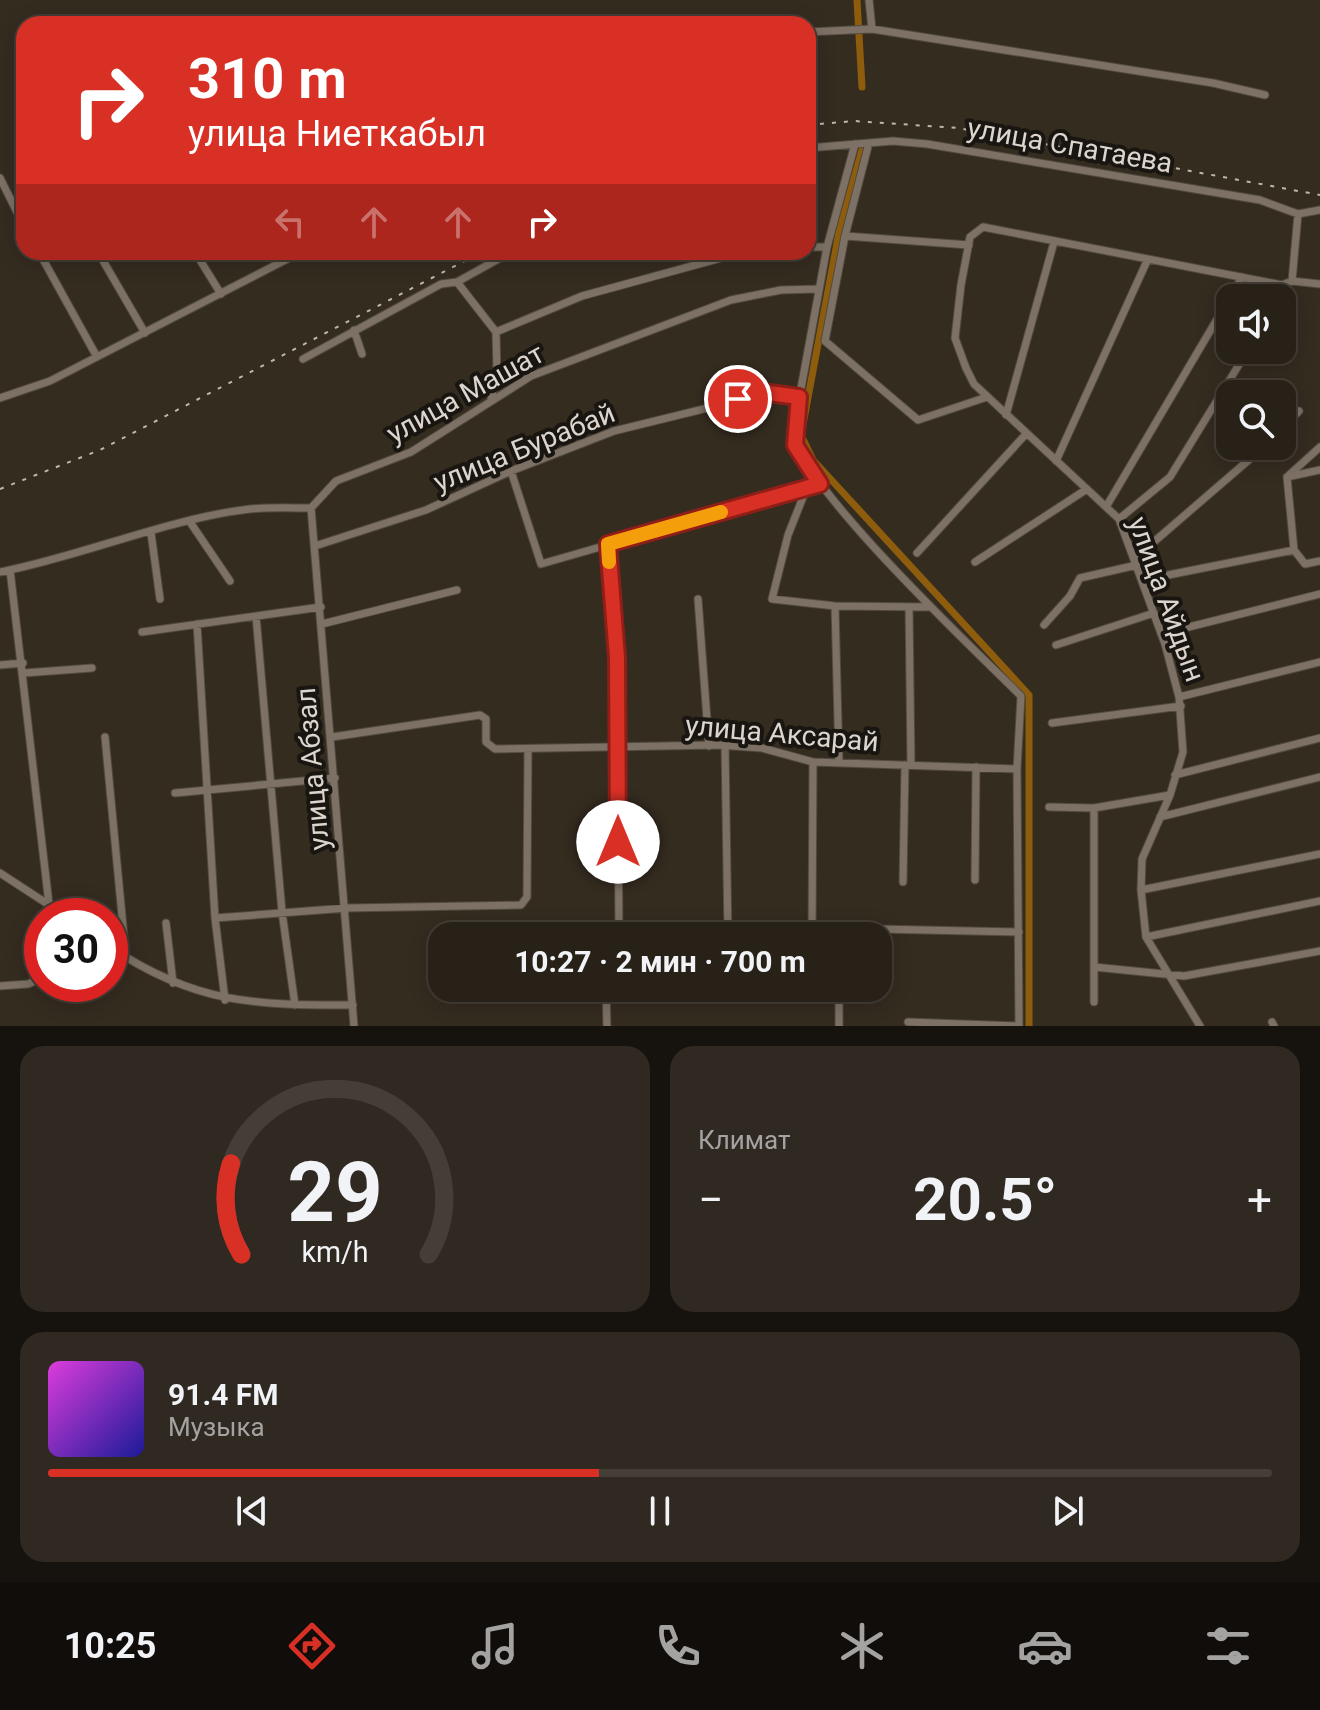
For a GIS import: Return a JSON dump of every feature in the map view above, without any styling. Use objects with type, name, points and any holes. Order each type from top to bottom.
[{"type":"street","points":[[868,29],[869,0]]},
{"type":"street","points":[[816,32],[868,29],[1213,83],[1265,95]]},
{"type":"street","points":[[869,143],[845,236],[825,341],[918,420],[987,397]]},
{"type":"street","name":"улица Спатаева","points":[[816,147],[869,143],[927,144],[1032,159],[1260,200],[1298,214]]},
{"type":"street","points":[[855,144],[818,289],[799,397],[795,445],[820,484],[931,607],[1021,696],[1017,769],[1019,1026],[908,1022]]},
{"type":"street","points":[[0,178],[16,210]]},
{"type":"street","points":[[1292,281],[1298,214],[1320,210]]},
{"type":"street","name":"улица Айдын","points":[[1054,242],[983,227],[974,231],[969,245],[955,338],[974,384],[1119,519],[1143,580],[1179,697],[1183,752],[1170,795],[1142,859],[1141,890],[1146,937],[1200,1026]]},
{"type":"street","points":[[845,236],[969,245]]},
{"type":"street","points":[[1006,415],[1054,242],[1277,284]]},
{"type":"street","points":[[816,247],[827,247]]},
{"type":"street","points":[[43,260],[97,357]]},
{"type":"street","points":[[103,260],[145,333]]},
{"type":"street","points":[[200,260],[221,294]]},
{"type":"street","points":[[0,398],[50,381],[286,260]]},
{"type":"street","points":[[303,359],[441,284],[457,282],[497,260]]},
{"type":"street","points":[[496,332],[582,296],[714,260]]},
{"type":"street","points":[[1056,461],[1147,261]]},
{"type":"street","points":[[1106,507],[1242,277]]},
{"type":"street","points":[[1284,284],[1292,281],[1320,284]]},
{"type":"street","points":[[457,282],[496,332],[497,373],[491,399]]},
{"type":"street","name":"улица Машат","points":[[311,508],[336,481],[411,452],[531,376],[731,300],[781,290],[818,289]]},
{"type":"street","points":[[354,330],[362,354]]},
{"type":"street","points":[[1119,519],[1170,477],[1239,364]]},
{"type":"street","name":"улица Бурабай","points":[[315,546],[426,510],[511,471],[614,431],[769,393],[799,397]]},
{"type":"street","points":[[1296,414],[1299,411]]},
{"type":"street","points":[[917,553],[1026,434]]},
{"type":"street","points":[[1287,477],[1320,447]]},
{"type":"street","points":[[1044,625],[1070,596],[1080,578],[1136,562],[1249,460]]},
{"type":"street","points":[[1287,477],[1320,470]]},
{"type":"street","points":[[511,471],[541,564],[820,484]]},
{"type":"street","points":[[1287,477],[1294,550],[1305,564],[1320,561]]},
{"type":"street","points":[[807,487],[788,535],[772,599],[835,606],[931,607]]},
{"type":"street","points":[[975,562],[1087,489]]},
{"type":"street","points":[[0,572],[249,509],[311,508]]},
{"type":"street","name":"улица Абзал","points":[[311,508],[347,908],[354,1026]]},
{"type":"street","points":[[190,522],[230,581]]},
{"type":"street","points":[[151,533],[160,599]]},
{"type":"street","points":[[608,544],[617,657],[619,922]]},
{"type":"street","points":[[1143,580],[1294,550]]},
{"type":"street","points":[[10,570],[48,898]]},
{"type":"street","points":[[322,624],[457,590]]},
{"type":"street","points":[[1161,634],[1320,594]]},
{"type":"street","points":[[698,599],[709,746]]},
{"type":"street","points":[[835,606],[839,762]]},
{"type":"street","points":[[142,632],[321,607]]},
{"type":"street","points":[[903,882],[908,765],[909,607]]},
{"type":"street","points":[[1056,645],[1154,613]]},
{"type":"street","points":[[256,616],[282,912],[295,1005]]},
{"type":"street","points":[[197,624],[210,790],[215,918],[225,1000]]},
{"type":"street","points":[[1179,697],[1320,662]]},
{"type":"street","points":[[0,665],[23,663]]},
{"type":"street","points":[[24,673],[92,668]]},
{"type":"street","points":[[1052,723],[1181,706]]},
{"type":"street","name":"улица Аксарай","points":[[332,737],[480,715],[486,719],[486,742],[491,747],[725,746],[762,748],[813,762],[1017,769]]},
{"type":"street","points":[[105,737],[120,898]]},
{"type":"street","points":[[1175,775],[1320,738]]},
{"type":"street","points":[[725,746],[728,922]]},
{"type":"street","points":[[215,918],[347,908],[521,905],[525,902],[528,749]]},
{"type":"street","points":[[812,922],[813,762]]},
{"type":"street","points":[[975,880],[976,767]]},
{"type":"street","points":[[1160,817],[1320,777]]},
{"type":"street","points":[[175,793],[335,778]]},
{"type":"street","points":[[1049,807],[1094,808],[1170,795]]},
{"type":"street","points":[[1094,808],[1094,1002]]},
{"type":"street","points":[[1141,890],[1320,854]]},
{"type":"street","points":[[2,876],[39,898]]},
{"type":"street","points":[[1146,937],[1320,901]]},
{"type":"street","points":[[166,923],[173,983]]},
{"type":"street","points":[[892,929],[1019,932]]},
{"type":"street","points":[[1094,967],[1168,977],[1320,951]]},
{"type":"street","points":[[128,959],[173,983],[225,1000],[353,1005]]},
{"type":"street","points":[[0,986],[24,984]]},
{"type":"street","points":[[606,1002],[607,1026]]},
{"type":"street","points":[[839,1002],[839,1026]]},
{"type":"waterway","points":[[857,0],[862,87]]},
{"type":"waterway","points":[[862,150],[839,232],[801,435],[813,460],[1029,695],[1029,1026]]},
{"type":"railway","points":[[816,124],[854,121],[958,128],[1320,195]]},
{"type":"railway","points":[[0,489],[100,450],[467,260]]},
{"type":"slow traffic","points":[[609,562],[608,544],[721,512]]},
{"type":"route","points":[[618,842],[617,657],[608,544],[820,484],[795,445],[793,432],[799,397],[769,393],[738,399]]}]
